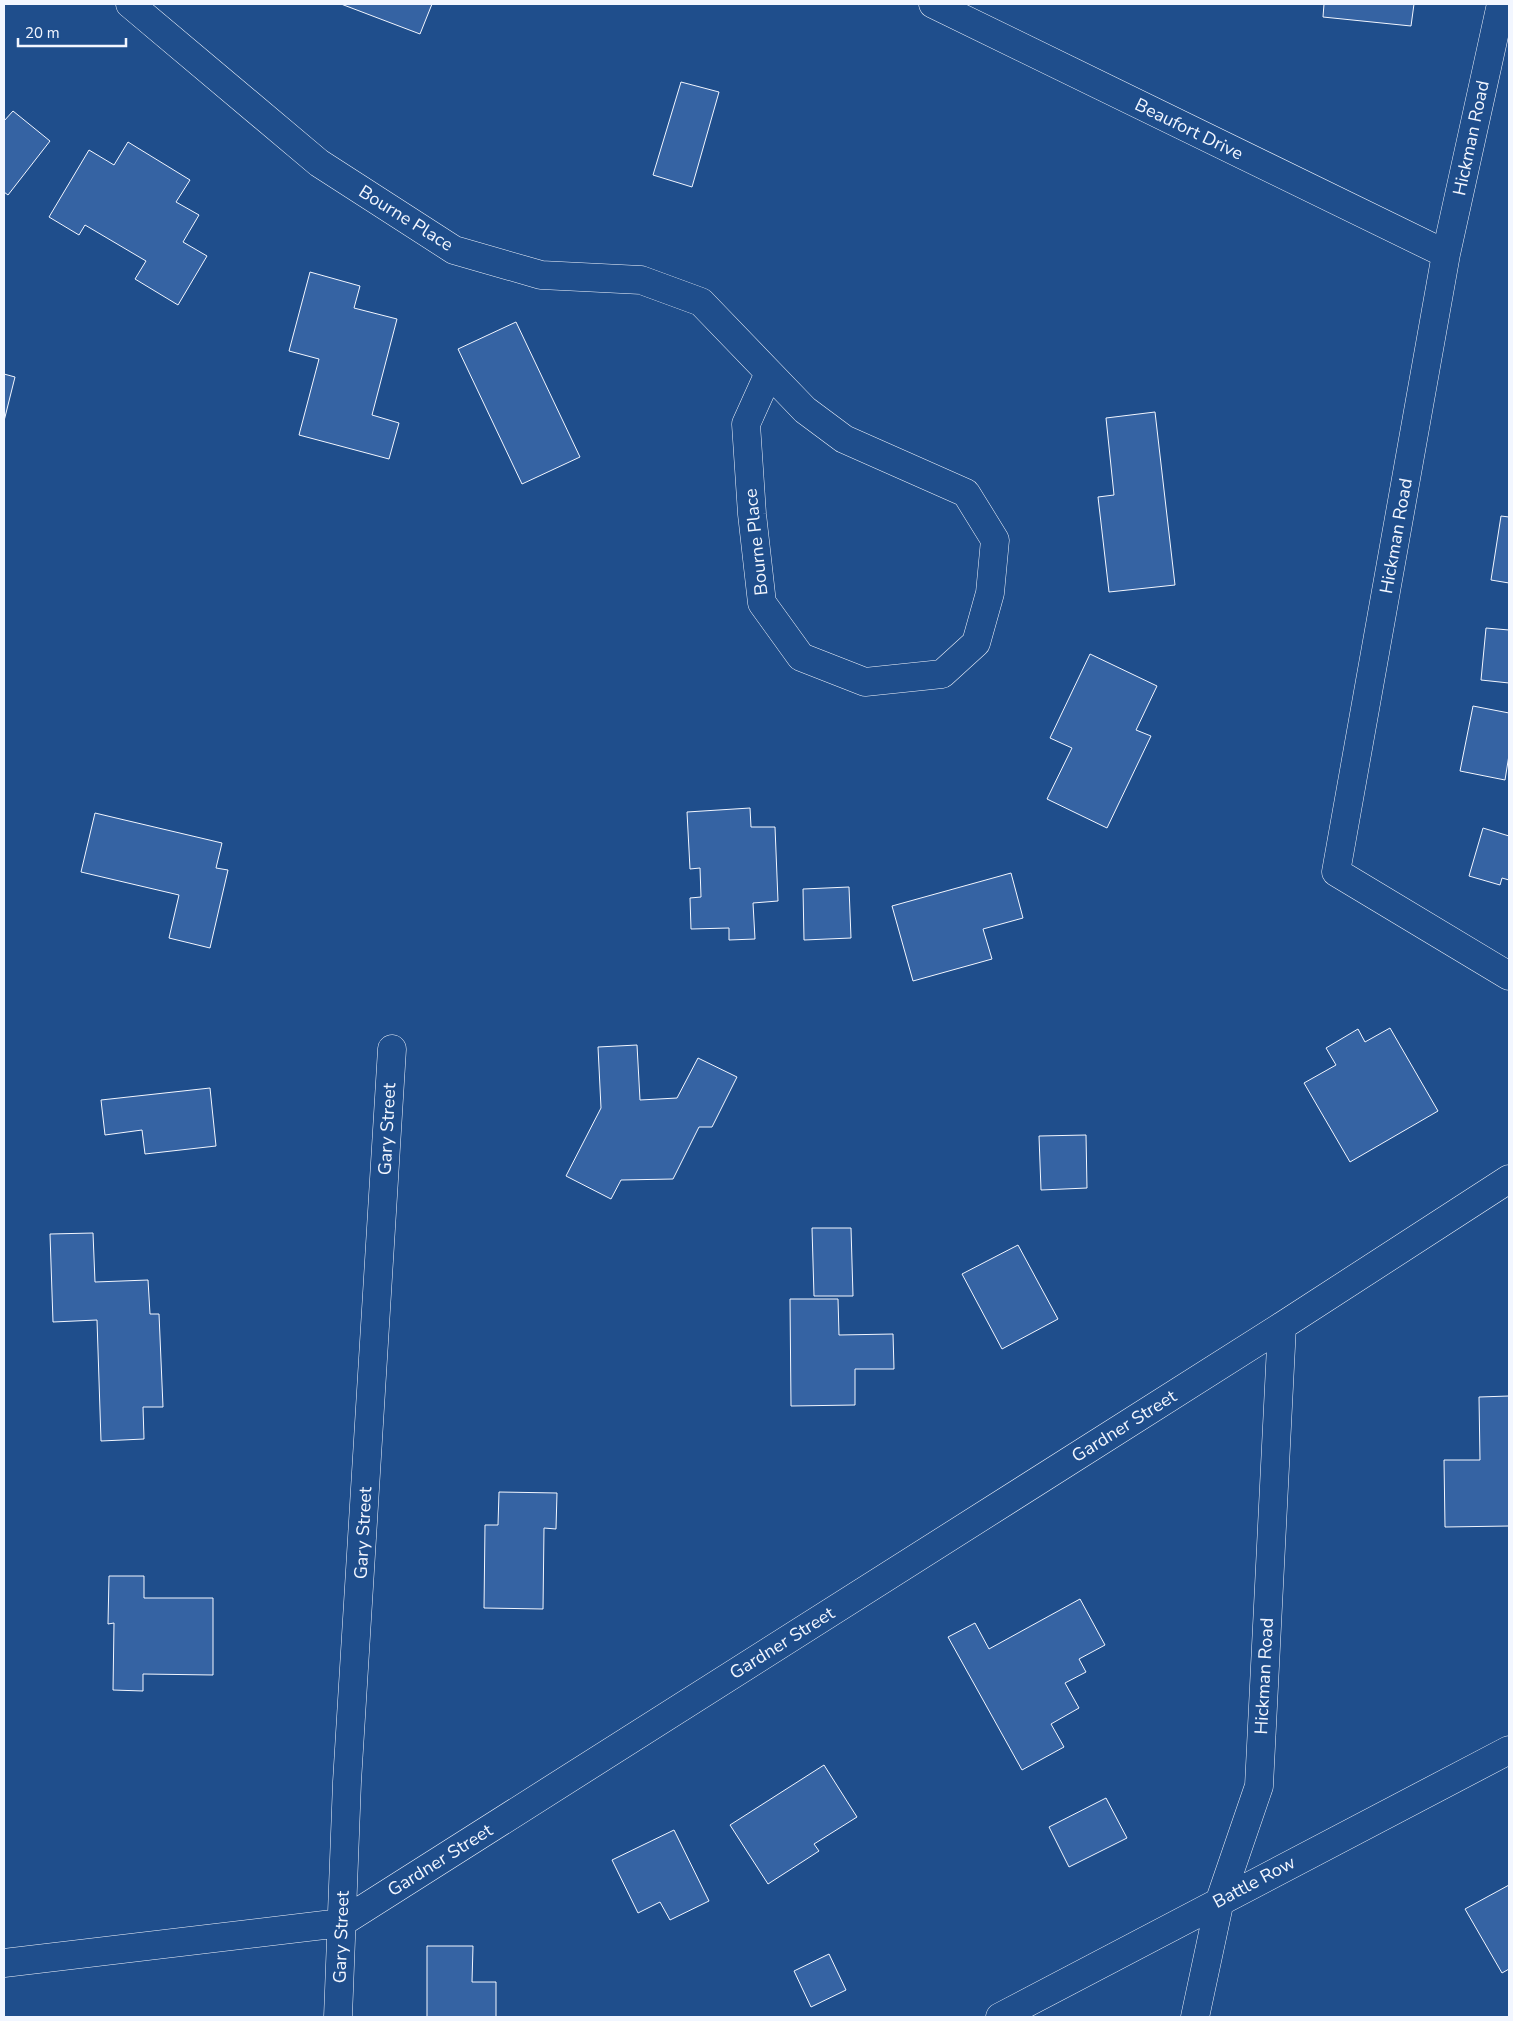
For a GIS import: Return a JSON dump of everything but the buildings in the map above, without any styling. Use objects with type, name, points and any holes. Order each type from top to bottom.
[{"type":"street","name":"Bourne Place","points":[[130,4],[319,163],[454,250],[541,275],[641,280],[701,302],[805,410],[844,439],[966,493],[995,540],[990,593],[976,643],[942,674],[865,682],[801,657],[762,603],[752,514],[746,424],[769,373]]},
{"type":"street","name":"Beaufort Drive","points":[[932,4],[1446,254]]},
{"type":"street","name":"Hickman Road","points":[[1501,4],[1446,254],[1336,872],[1509,976]]},
{"type":"street","name":"Gary Street","points":[[338,2017],[348,1772],[392,1049]]},
{"type":"street","name":"Gardner Street","points":[[4,1963],[341,1923],[1282,1326],[1509,1179]]},
{"type":"street","name":"Hickman Road","points":[[1195,2017],[1220,1900],[1258,1786],[1282,1326]]},
{"type":"street","name":"Battle Row","points":[[1000,2017],[1509,1750]]}]
